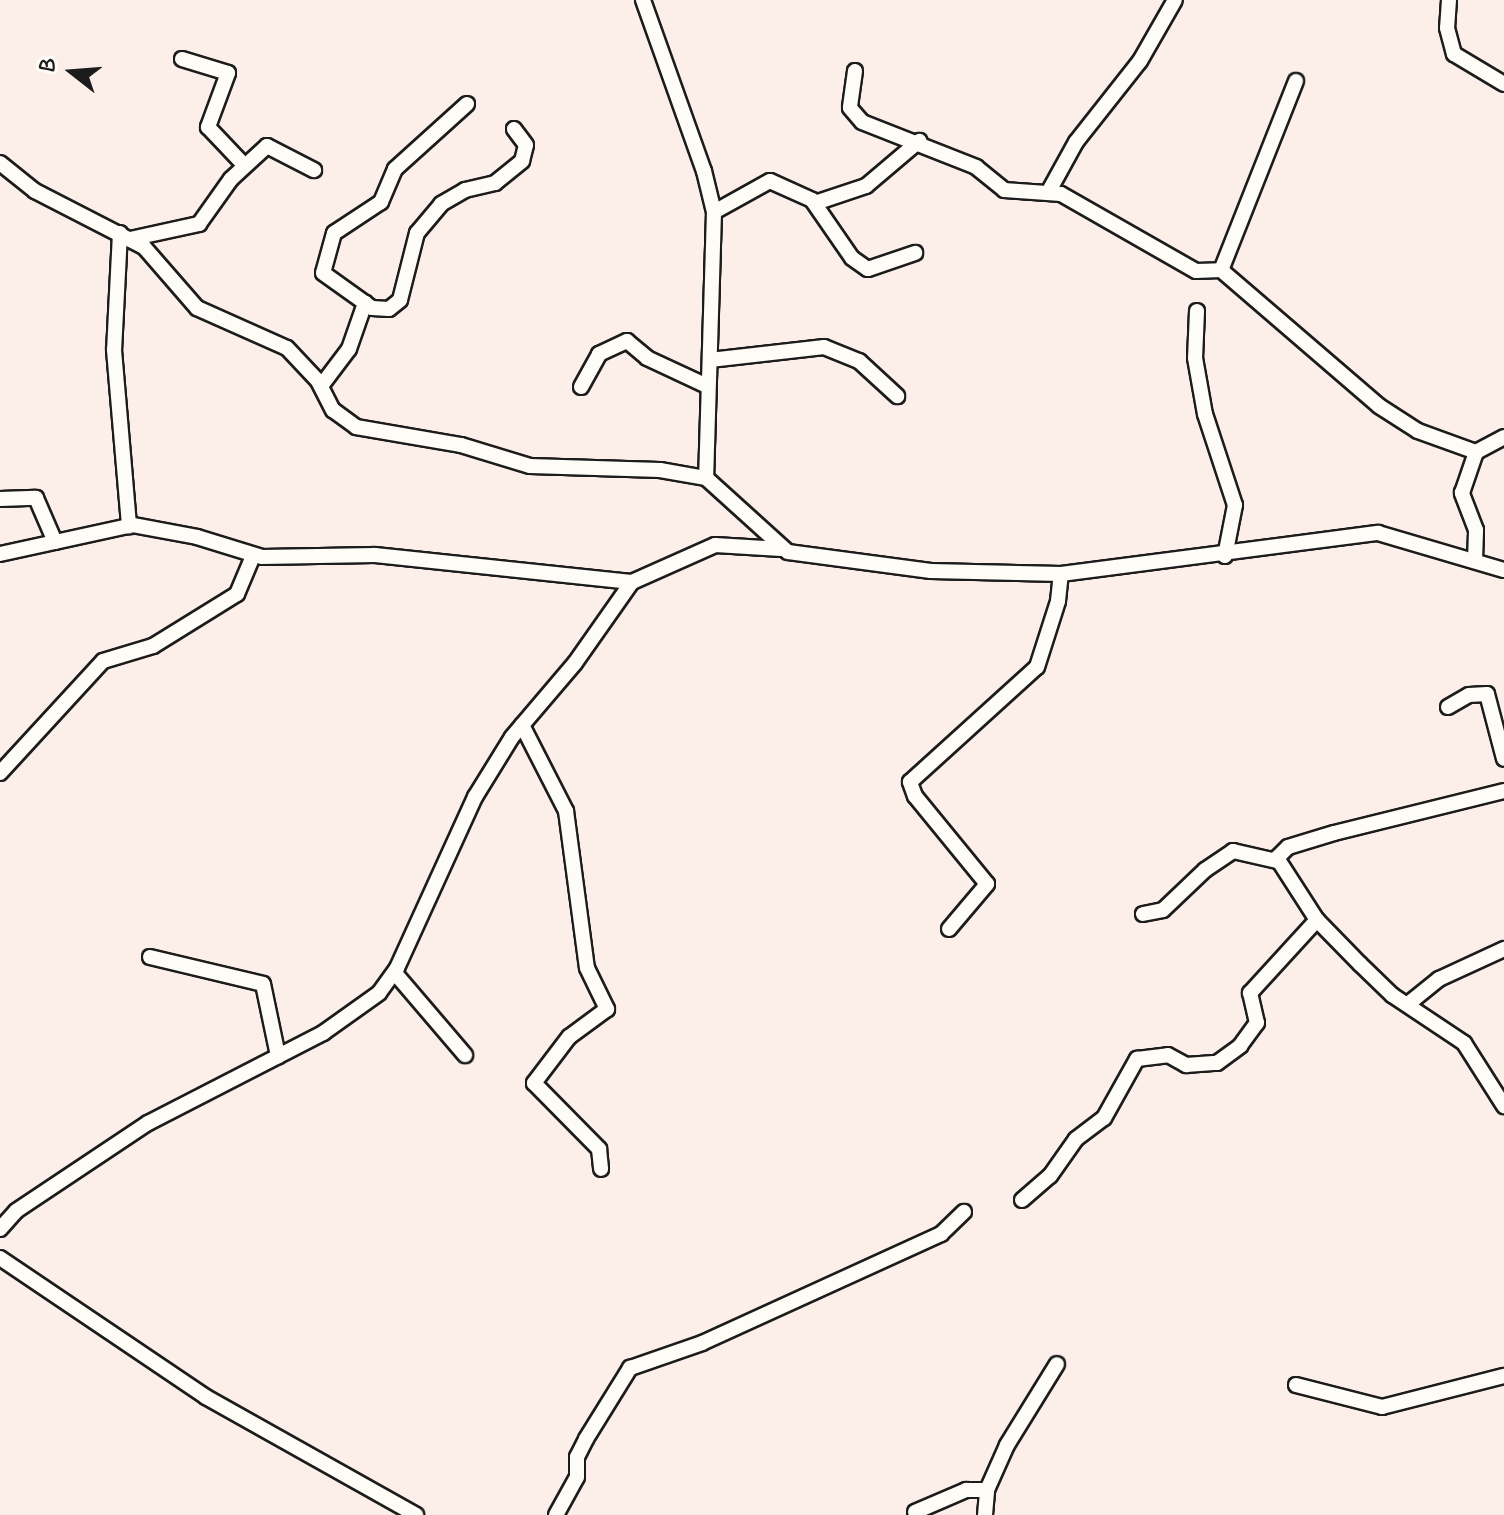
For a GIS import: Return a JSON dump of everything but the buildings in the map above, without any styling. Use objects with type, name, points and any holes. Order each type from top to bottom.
[{"type":"street","points":[[643,0],[704,171],[714,212],[706,478]]},
{"type":"street","points":[[1049,191],[1054,175],[1140,61],[1175,0]]},
{"type":"street","points":[[1449,0],[1447,28],[1454,54],[1504,84]]},
{"type":"street","points":[[182,59],[228,73],[208,127],[244,165]]},
{"type":"street","points":[[855,71],[849,99],[853,115],[981,170],[1004,190],[1030,195],[1049,191],[1190,268],[1221,270],[1379,406],[1418,431],[1476,452]]},
{"type":"street","points":[[1221,270],[1296,81]]},
{"type":"street","points":[[467,104],[395,169],[381,202],[334,233],[323,273],[378,310],[400,300],[417,233],[441,204],[465,190],[495,183],[522,161],[526,145],[514,129]]},
{"type":"street","points":[[815,203],[866,186],[919,141]]},
{"type":"street","points":[[125,236],[193,228],[244,165],[267,146],[314,170]]},
{"type":"street","points":[[0,163],[30,188],[144,247],[197,308],[276,341],[321,386],[327,402],[344,420],[387,436],[461,445],[542,468],[621,468],[706,478],[782,549]]},
{"type":"street","points":[[714,212],[770,181],[815,203],[852,258],[868,269],[915,253]]},
{"type":"street","points":[[125,236],[114,350],[129,526]]},
{"type":"street","points":[[321,386],[349,349],[365,303]]},
{"type":"street","points":[[1197,311],[1194,348],[1205,414],[1235,505],[1225,556]]},
{"type":"street","points":[[581,387],[599,354],[627,341],[647,358],[707,386]]},
{"type":"street","points":[[710,360],[824,347],[859,361],[897,396]]},
{"type":"street","points":[[1475,560],[1476,530],[1461,498],[1476,452],[1504,437]]},
{"type":"street","points":[[0,499],[36,498],[55,542]]},
{"type":"street","points":[[0,554],[129,526],[197,537],[253,556],[375,555],[632,582],[715,545],[782,549],[931,571],[1061,574],[1225,556],[1378,533],[1504,570]]},
{"type":"street","points":[[0,773],[103,661],[153,646],[237,594],[253,556]]},
{"type":"street","points":[[949,929],[987,884],[915,796],[910,782],[1037,667],[1061,574]]},
{"type":"street","points":[[0,1229],[16,1211],[148,1123],[359,1010],[395,973],[464,818],[522,725],[575,663],[632,582]]},
{"type":"street","points":[[1448,707],[1469,695],[1487,694],[1504,759]]},
{"type":"street","points":[[522,725],[566,811],[587,968],[607,1009],[569,1037],[534,1083],[599,1149],[601,1169]]},
{"type":"street","points":[[1277,861],[1281,852],[1299,843],[1504,791]]},
{"type":"street","points":[[1143,914],[1163,910],[1200,873],[1233,851],[1277,861],[1317,920],[1392,995],[1464,1043],[1504,1106]]},
{"type":"street","points":[[1022,1200],[1050,1176],[1076,1139],[1104,1118],[1137,1059],[1168,1055],[1186,1065],[1217,1063],[1240,1046],[1257,1023],[1250,993],[1317,920]]},
{"type":"street","points":[[1408,1004],[1439,979],[1504,949]]},
{"type":"street","points":[[150,957],[263,984],[278,1056]]},
{"type":"street","points":[[395,973],[465,1055]]},
{"type":"street","points":[[556,1515],[577,1477],[577,1457],[586,1439],[630,1368],[702,1343],[941,1234],[964,1212]]},
{"type":"street","points":[[0,1258],[193,1390],[407,1513]]},
{"type":"street","points":[[985,1515],[987,1490],[1028,1402],[1057,1364]]},
{"type":"street","points":[[1296,1385],[1389,1407],[1504,1376]]},
{"type":"street","points":[[915,1512],[966,1490],[987,1490]]}]
